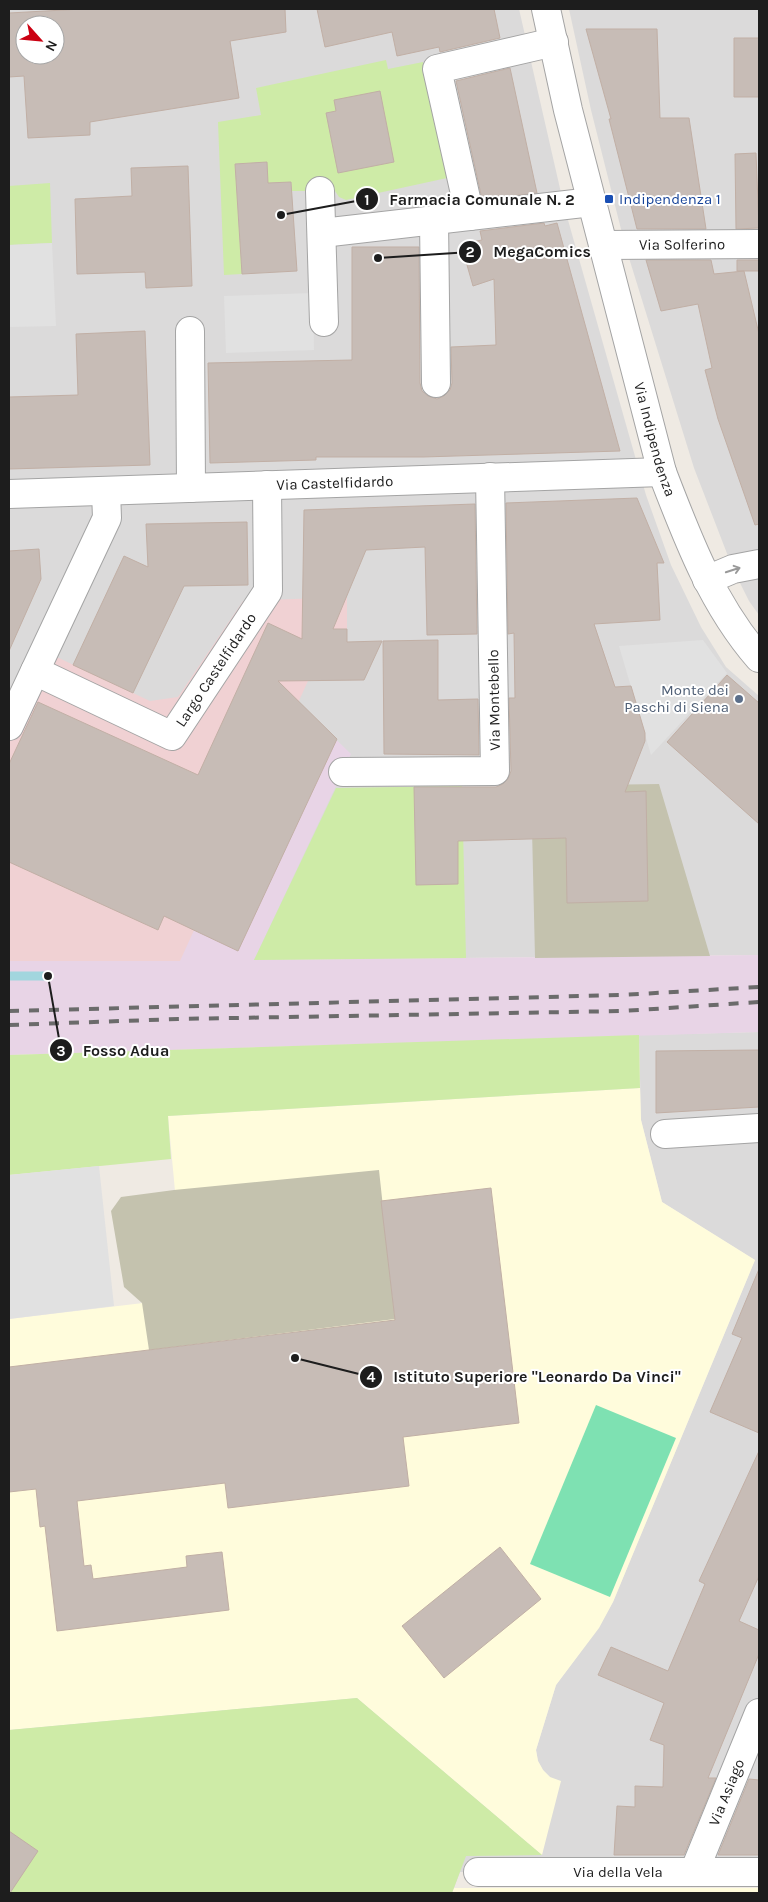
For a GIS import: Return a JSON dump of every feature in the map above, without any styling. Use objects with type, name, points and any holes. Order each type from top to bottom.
[{"type":"street","name":"Via Indipendenza","points":[[546,9],[568,110],[662,472],[707,580],[726,613],[759,658]]},
{"type":"street","points":[[470,216],[437,69],[554,42]]},
{"type":"street","points":[[320,191],[324,322]]},
{"type":"street","points":[[322,233],[592,202]]},
{"type":"street","points":[[434,220],[436,383]]},
{"type":"street","name":"Via Solferino","points":[[603,245],[759,244]]},
{"type":"street","points":[[190,331],[191,488]]},
{"type":"street","name":"Via Castelfidardo","points":[[9,494],[662,472]]},
{"type":"street","name":"Via Montebello","points":[[343,772],[495,771],[490,477]]},
{"type":"street","name":"Largo Castelfidardo","points":[[35,671],[172,736],[268,591],[267,485]]},
{"type":"street","points":[[9,726],[106,518],[106,490]]},
{"type":"street","points":[[707,580],[733,570],[759,564]]},
{"type":"street","points":[[665,1134],[759,1128]]},
{"type":"street","name":"Via Asiago","points":[[694,1872],[759,1713]]},
{"type":"street","name":"Via della Vela","points":[[478,1872],[759,1872]]},
{"type":"shaded area","points":[[9,9],[519,9],[564,206],[646,495],[671,565],[701,627],[726,667],[759,696],[759,955],[9,961]]},
{"type":"shaded area","points":[[569,9],[759,9],[759,615],[749,601],[733,569],[694,468],[625,245],[591,110]]},
{"type":"shaded area","points":[[52,243],[56,326],[9,327],[9,245]]},
{"type":"shaded area","points":[[313,293],[314,350],[226,353],[224,296]]},
{"type":"shaded area","points":[[347,597],[347,629],[323,629],[323,648],[180,962],[9,961],[9,726],[44,651],[150,701],[178,697],[243,601]]},
{"type":"shaded area","points":[[703,640],[727,673],[651,755],[619,646]]},
{"type":"shaded area","points":[[298,702],[351,754],[254,960],[759,955],[759,1032],[9,1055],[9,961],[180,961]]},
{"type":"shaded area","points":[[659,784],[710,956],[535,958],[531,786]]},
{"type":"shaded area","points":[[759,1032],[759,1872],[460,1872],[452,1893],[9,1893],[9,1730],[357,1698],[542,1855],[550,1777],[538,1761],[536,1750],[556,1685],[598,1628],[613,1602],[755,1260],[662,1202],[641,1120],[639,1035]]},
{"type":"shaded area","points":[[640,1088],[641,1120],[662,1202],[755,1260],[613,1602],[599,1628],[556,1685],[536,1750],[538,1761],[543,1770],[550,1777],[561,1781],[542,1855],[357,1698],[9,1730],[9,1319],[185,1298],[168,1116]]},
{"type":"shaded area","points":[[99,1166],[114,1306],[9,1319],[9,1175]]},
{"type":"shaded area","points":[[379,1170],[395,1319],[149,1350],[142,1303],[124,1287],[111,1211],[121,1197]]},
{"type":"shaded area","points":[[454,1888],[759,1888],[759,1893],[452,1893]]},
{"type":"green space","points":[[386,60],[388,69],[423,62],[447,178],[346,200],[339,197],[335,191],[292,191],[291,182],[268,183],[267,162],[235,164],[242,274],[224,275],[218,122],[261,115],[256,88]]},
{"type":"green space","points":[[50,183],[52,243],[9,245],[9,186]]},
{"type":"green space","points":[[462,786],[466,958],[254,960],[336,788]],"holes":[[[457,799],[458,884],[416,885],[414,800]]]},
{"type":"green space","points":[[639,1035],[640,1088],[168,1116],[171,1159],[9,1175],[9,1055]]},
{"type":"green space","points":[[596,1405],[676,1438],[610,1597],[530,1564]]},
{"type":"green space","points":[[357,1698],[542,1855],[466,1856],[452,1893],[10,1893],[38,1851],[9,1831],[9,1730]]},
{"type":"building","points":[[82,9],[285,9],[286,32],[230,41],[239,98],[90,122],[90,135],[28,138],[24,76],[9,77],[9,13]]},
{"type":"building","points":[[317,9],[494,9],[500,38],[440,52],[439,47],[397,56],[392,32],[325,47]]},
{"type":"building","points":[[586,29],[657,29],[660,118],[689,118],[706,229],[637,229],[609,119],[611,119]]},
{"type":"building","points":[[734,38],[759,38],[759,97],[734,97]]},
{"type":"building","points":[[510,68],[537,193],[482,199],[456,81]]},
{"type":"building","points":[[380,91],[394,162],[338,173],[326,113],[336,111],[334,100]]},
{"type":"building","points":[[756,153],[759,228],[736,229],[735,154]]},
{"type":"building","points":[[267,162],[268,183],[291,182],[297,271],[242,274],[235,164]]},
{"type":"building","points":[[188,166],[192,286],[146,288],[145,272],[77,274],[75,199],[132,196],[131,168]]},
{"type":"building","points":[[544,223],[545,226],[557,223],[620,451],[423,457],[316,457],[316,460],[210,463],[208,363],[352,360],[352,247],[419,247],[420,383],[422,391],[428,396],[437,399],[444,396],[450,390],[452,383],[451,347],[496,345],[494,279],[473,286],[461,244],[482,240],[480,231]]},
{"type":"building","points":[[646,260],[711,260],[714,274],[744,271],[759,334],[759,524],[755,525],[718,419],[705,370],[712,368],[698,304],[661,311]]},
{"type":"building","points":[[737,260],[759,260],[759,271],[737,271]]},
{"type":"building","points":[[145,331],[150,465],[9,469],[9,397],[78,395],[76,334]]},
{"type":"building","points":[[637,498],[664,563],[657,563],[660,620],[594,624],[615,687],[631,686],[645,733],[645,741],[625,792],[646,791],[648,901],[567,903],[566,838],[458,841],[458,884],[416,885],[414,787],[496,787],[508,779],[511,771],[509,698],[515,698],[514,633],[508,634],[506,503]]},
{"type":"building","points":[[475,504],[477,634],[427,635],[425,547],[366,550],[333,629],[347,629],[347,642],[382,641],[364,680],[278,681],[337,739],[238,951],[164,916],[158,930],[9,862],[9,764],[38,702],[198,775],[268,623],[302,639],[304,510]]},
{"type":"building","points":[[247,522],[248,585],[184,586],[133,693],[73,665],[124,556],[148,567],[146,524]]},
{"type":"building","points":[[39,549],[41,579],[9,651],[9,551]]},
{"type":"building","points":[[438,640],[438,700],[478,699],[479,755],[384,754],[383,641]]},
{"type":"building","points":[[727,675],[759,703],[759,824],[667,742]]},
{"type":"building","points":[[759,1050],[759,1107],[656,1113],[656,1051]]},
{"type":"building","points":[[491,1188],[519,1423],[403,1437],[409,1486],[228,1508],[225,1483],[77,1501],[84,1566],[91,1565],[93,1579],[187,1567],[186,1556],[222,1552],[229,1610],[57,1631],[45,1526],[40,1527],[36,1489],[9,1492],[9,1367],[395,1320],[381,1201]]},
{"type":"building","points":[[759,1269],[759,1433],[710,1412],[742,1338],[732,1334]]},
{"type":"building","points":[[759,1451],[759,1576],[739,1621],[759,1630],[759,1654],[708,1778],[716,1778],[684,1855],[614,1855],[617,1806],[635,1807],[635,1786],[663,1787],[664,1745],[650,1740],[664,1703],[598,1675],[611,1647],[668,1671],[705,1584],[699,1581]]},
{"type":"building","points":[[500,1547],[541,1599],[444,1678],[402,1626]]},
{"type":"building","points":[[749,1779],[759,1780],[759,1855],[718,1855]]},
{"type":"building","points":[[9,1831],[38,1851],[10,1893],[9,1893]]},
{"type":"waterway","points":[[9,976],[48,976]]},
{"type":"railway","points":[[9,1011],[621,995],[759,987]]},
{"type":"railway","points":[[9,1025],[178,1019],[623,1011],[759,1002]]},
{"type":"place","name":"Indipendenza 1","points":[[609,199]]},
{"type":"place","name":"Farmacia Comunale N. 2","points":[[281,215]]},
{"type":"place","name":"MegaComics","points":[[378,258]]},
{"type":"place","name":"Monte dei Paschi di Siena","points":[[739,699]]},
{"type":"place","name":"Fosso Adua","points":[[48,976]]},
{"type":"place","name":"Istituto Superiore \"Leonardo Da Vinci\"","points":[[295,1358]]}]
